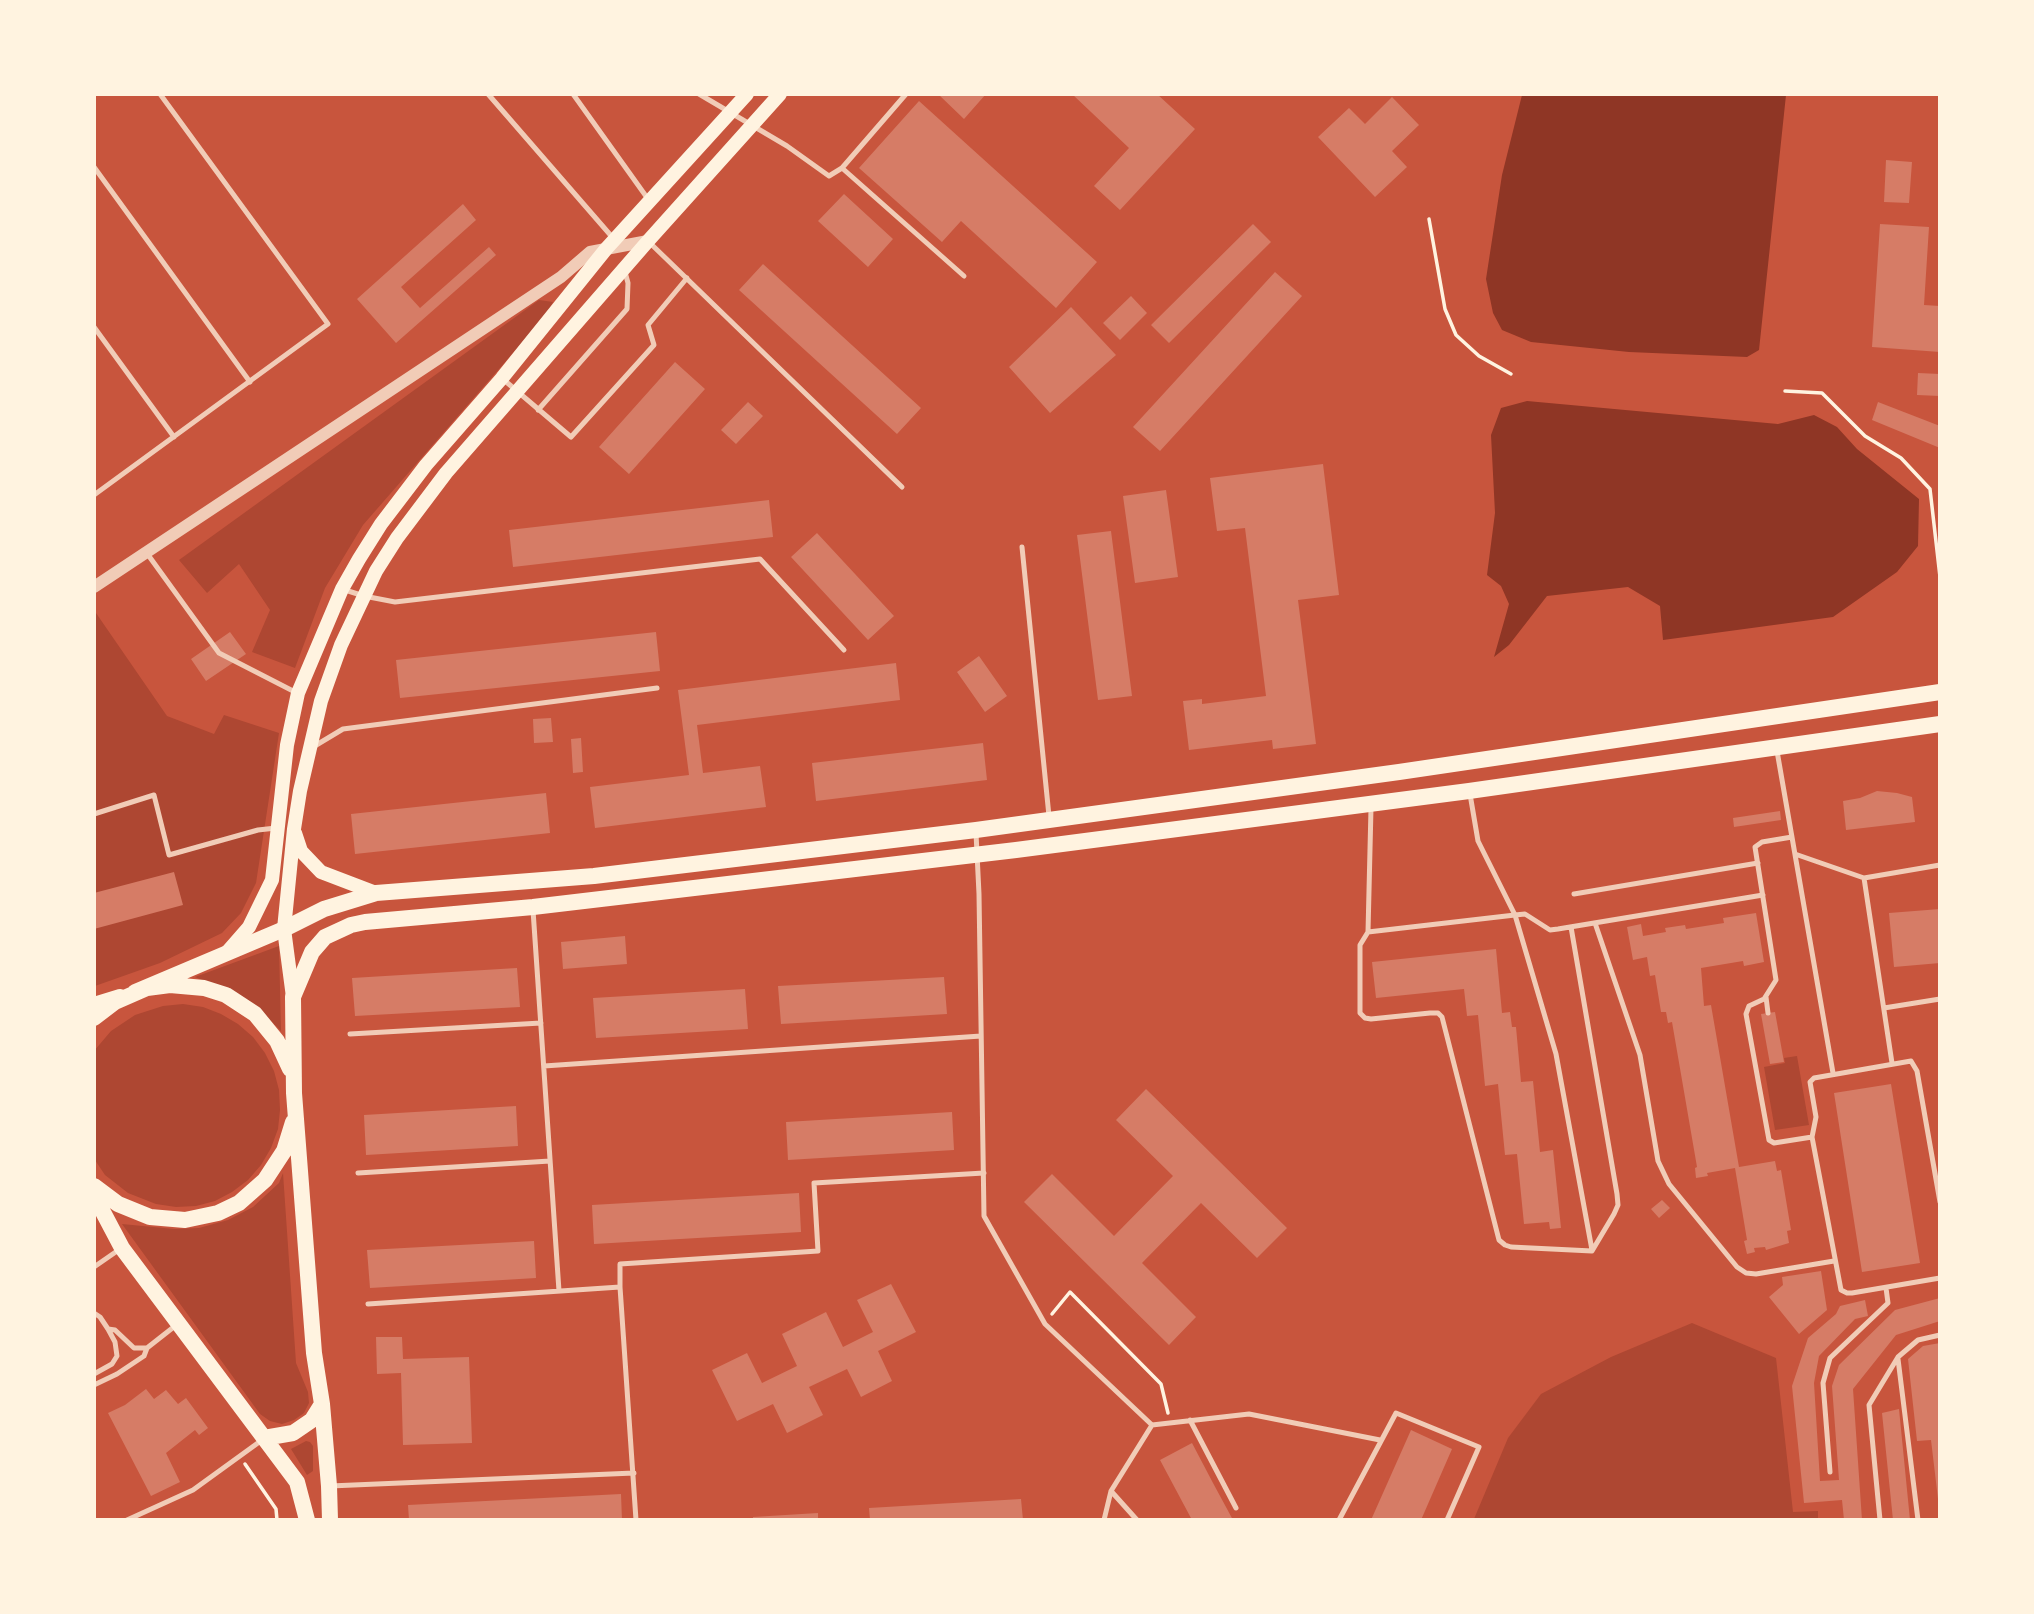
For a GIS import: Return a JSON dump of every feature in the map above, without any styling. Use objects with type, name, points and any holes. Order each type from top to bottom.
[{"type":"main road","points":[[94,1186],[128,1209],[161,1219],[196,1219],[229,1208],[257,1189],[279,1162],[292,1130],[294,1093],[293,997],[284,929],[287,745],[298,693],[342,589],[381,524],[426,465],[649,201],[747,94]]},
{"type":"main road","points":[[228,951],[249,927],[272,880],[325,690],[341,645],[364,596],[397,538],[420,506],[518,391],[780,94]]},
{"type":"main road","points":[[94,1018],[135,992],[284,929],[324,909],[376,893],[594,876],[976,830],[1399,772],[1940,692]]},
{"type":"main road","points":[[293,997],[312,952],[325,937],[351,925],[380,920],[533,907],[1371,804],[1940,724]]},
{"type":"main road","points":[[286,828],[301,851],[321,872],[376,893]]},
{"type":"main road","points":[[94,1004],[159,986],[204,988],[236,1001],[255,1014],[277,1041],[287,1061],[294,1093],[314,1353],[330,1486],[330,1520]]},
{"type":"main road","points":[[94,1195],[122,1248],[297,1482],[307,1520]]},
{"type":"main road","points":[[264,1438],[293,1433],[312,1420],[322,1404]]},
{"type":"street","points":[[94,587],[561,277],[590,253],[611,245],[648,241]]},
{"type":"street","points":[[536,293],[551,291],[556,294],[560,305],[554,313]]},
{"type":"lane","points":[[94,495],[328,324],[160,94]]},
{"type":"lane","points":[[488,94],[611,245]]},
{"type":"lane","points":[[573,94],[649,201]]},
{"type":"lane","points":[[699,94],[787,146],[829,176],[842,168],[906,94]]},
{"type":"lane","points":[[94,167],[250,382]]},
{"type":"lane","points":[[842,168],[964,276]]},
{"type":"lane","points":[[648,241],[902,487]]},
{"type":"lane","points":[[538,410],[627,309],[628,283],[624,269]]},
{"type":"lane","points":[[502,378],[571,437],[654,345],[648,325],[687,278]]},
{"type":"lane","points":[[94,327],[174,437]]},
{"type":"lane","points":[[1022,547],[1049,819]]},
{"type":"lane","points":[[146,552],[219,653],[298,693]]},
{"type":"lane","points":[[342,589],[395,602],[760,559],[844,650]]},
{"type":"lane","points":[[310,748],[343,729],[657,688]]},
{"type":"lane","points":[[1777,748],[1833,1073]]},
{"type":"lane","points":[[1469,791],[1478,841],[1516,915],[1556,1054],[1585,1226],[1592,1251]]},
{"type":"lane","points":[[94,814],[154,795],[169,855],[258,830],[286,828]]},
{"type":"lane","points":[[1371,804],[1368,932],[1360,946],[1360,1013],[1364,1018],[1371,1019],[1430,1013],[1438,1013],[1442,1017],[1499,1240],[1511,1247],[1592,1251]]},
{"type":"lane","points":[[976,830],[984,1216],[1045,1324],[1152,1425]]},
{"type":"lane","points":[[1793,837],[1755,846],[1776,972],[1773,986],[1766,998],[1749,1006],[1746,1014],[1767,1135],[1774,1143],[1812,1137]]},
{"type":"lane","points":[[1795,854],[1864,878],[1940,865]]},
{"type":"lane","points":[[1574,894],[1758,863]]},
{"type":"lane","points":[[1864,878],[1892,1063]]},
{"type":"lane","points":[[1368,932],[1525,914],[1550,930],[1763,895]]},
{"type":"lane","points":[[533,907],[559,1291]]},
{"type":"lane","points":[[1633,917],[1634,926]]},
{"type":"lane","points":[[1595,923],[1640,1055],[1658,1161],[1669,1184],[1737,1267],[1745,1273],[1755,1274],[1834,1261]]},
{"type":"lane","points":[[1571,927],[1618,1205],[1592,1251]]},
{"type":"lane","points":[[1766,998],[1768,1013]]},
{"type":"lane","points":[[1884,1008],[1940,999]]},
{"type":"lane","points":[[350,1034],[541,1023]]},
{"type":"lane","points":[[544,1066],[981,1036]]},
{"type":"lane","points":[[1940,1202],[1917,1071],[1911,1061],[1814,1078],[1811,1082],[1816,1117],[1812,1137],[1837,1282],[1841,1290],[1847,1293],[1940,1279]]},
{"type":"lane","points":[[358,1173],[550,1160]]},
{"type":"lane","points":[[636,1520],[620,1264],[818,1251],[814,1183],[984,1173]]},
{"type":"lane","points":[[94,1267],[122,1248]]},
{"type":"lane","points":[[368,1304],[620,1287]]},
{"type":"lane","points":[[1830,1472],[1822,1383],[1830,1358],[1888,1303],[1886,1288]]},
{"type":"lane","points":[[94,1313],[100,1317],[115,1342],[117,1356],[112,1364],[94,1374]]},
{"type":"lane","points":[[94,1385],[144,1356],[147,1348],[178,1324]]},
{"type":"lane","points":[[108,1329],[115,1330],[134,1348],[147,1348]]},
{"type":"lane","points":[[1880,1520],[1868,1405],[1898,1357],[1917,1340],[1940,1335]]},
{"type":"lane","points":[[1898,1357],[1918,1520]]},
{"type":"lane","points":[[1104,1520],[1111,1491],[1152,1425],[1249,1413],[1380,1440]]},
{"type":"lane","points":[[1339,1520],[1396,1413],[1479,1447],[1447,1520]]},
{"type":"lane","points":[[1190,1420],[1236,1508]]},
{"type":"lane","points":[[127,1520],[193,1490],[264,1438]]},
{"type":"lane","points":[[330,1486],[634,1473]]},
{"type":"lane","points":[[1111,1491],[1137,1520]]},
{"type":"path","points":[[1429,219],[1445,309],[1456,335],[1479,356],[1511,374]]},
{"type":"path","points":[[1785,391],[1822,393],[1865,436],[1901,458],[1930,489],[1940,576]]},
{"type":"path","points":[[1045,1324],[1070,1292],[1161,1384],[1171,1422]]},
{"type":"path","points":[[240,1457],[276,1509],[277,1520]]},
{"type":"shaded area","points":[[1522,95],[1786,95],[1759,350],[1747,357],[1629,352],[1531,342],[1502,330],[1493,313],[1486,279],[1502,175]]},
{"type":"shaded area","points":[[539,300],[553,302],[547,314],[363,525],[325,588],[295,668],[252,652],[270,610],[239,564],[207,593],[179,560]]},
{"type":"shaded area","points":[[1527,401],[1778,424],[1814,415],[1837,427],[1857,449],[1919,499],[1918,546],[1897,572],[1833,617],[1663,640],[1660,606],[1628,587],[1547,596],[1509,645],[1494,657],[1509,604],[1501,586],[1487,575],[1495,513],[1491,435],[1501,408]]},
{"type":"shaded area","points":[[96,613],[167,716],[214,734],[224,715],[279,733],[256,883],[241,913],[222,933],[160,963],[95,986]]},
{"type":"shaded area","points":[[279,946],[281,1031],[267,1017],[228,991],[195,977]]},
{"type":"shaded area","points":[[183,1004],[203,1007],[221,1014],[253,1037],[274,1071],[280,1110],[278,1129],[271,1148],[248,1180],[215,1201],[176,1207],[156,1204],[128,1193],[105,1175],[95,1160],[94,1051],[111,1031],[135,1015],[163,1006]]},
{"type":"shaded area","points":[[1797,1056],[1809,1125],[1775,1130],[1764,1067],[1785,1063],[1784,1058]]},
{"type":"shaded area","points":[[283,1173],[296,1363],[308,1392],[309,1403],[304,1413],[282,1424],[270,1421],[260,1414],[122,1224],[174,1229],[199,1228],[228,1220],[253,1207],[279,1183]]},
{"type":"shaded area","points":[[1692,1323],[1776,1358],[1793,1512],[1818,1511],[1818,1519],[1474,1519],[1508,1438],[1541,1394],[1611,1357]]},
{"type":"shaded area","points":[[306,1441],[313,1446],[313,1471],[307,1475],[291,1449]]},
{"type":"building","points":[[938,94],[986,94],[964,119]]},
{"type":"building","points":[[1072,94],[1157,94],[1195,129],[1120,210],[1094,186],[1129,148]]},
{"type":"building","points":[[1392,97],[1419,125],[1392,151],[1407,167],[1375,197],[1318,137],[1349,108],[1365,124]]},
{"type":"building","points":[[919,101],[1097,262],[1056,308],[961,221],[942,242],[859,168]]},
{"type":"building","points":[[1886,160],[1912,162],[1909,203],[1884,202]]},
{"type":"building","points":[[844,194],[893,239],[868,267],[818,221]]},
{"type":"building","points":[[463,204],[476,220],[401,287],[420,308],[489,247],[496,255],[396,343],[357,299]]},
{"type":"building","points":[[1253,224],[1271,242],[1169,343],[1151,325]]},
{"type":"building","points":[[1880,224],[1929,227],[1924,305],[1940,306],[1940,352],[1872,347]]},
{"type":"building","points":[[763,264],[921,408],[897,434],[739,290]]},
{"type":"building","points":[[1275,272],[1302,296],[1160,451],[1133,427]]},
{"type":"building","points":[[1131,296],[1147,313],[1120,340],[1103,323]]},
{"type":"building","points":[[1071,307],[1116,355],[1050,413],[1009,367]]},
{"type":"building","points":[[675,362],[705,389],[629,474],[599,447]]},
{"type":"building","points":[[1918,373],[1940,374],[1940,396],[1917,395]]},
{"type":"building","points":[[748,402],[763,416],[736,444],[721,430]]},
{"type":"building","points":[[1878,402],[1940,426],[1940,448],[1872,420]]},
{"type":"building","points":[[1323,464],[1339,595],[1298,600],[1316,744],[1273,749],[1272,740],[1189,750],[1183,701],[1202,699],[1202,704],[1266,696],[1245,528],[1217,531],[1210,478]]},
{"type":"building","points":[[1166,490],[1178,577],[1135,583],[1123,496]]},
{"type":"building","points":[[769,500],[773,537],[513,567],[509,530]]},
{"type":"building","points":[[1111,531],[1132,696],[1098,700],[1077,535]]},
{"type":"building","points":[[817,533],[894,616],[868,640],[791,557]]},
{"type":"building","points":[[230,632],[246,654],[206,681],[191,659]]},
{"type":"building","points":[[656,632],[660,671],[400,698],[396,660]]},
{"type":"building","points":[[979,656],[1007,696],[985,712],[957,672]]},
{"type":"building","points":[[896,663],[900,700],[697,725],[703,773],[760,766],[766,807],[595,828],[590,787],[689,775],[678,690]]},
{"type":"building","points":[[551,718],[553,742],[534,743],[533,719]]},
{"type":"building","points":[[581,738],[583,772],[573,773],[571,739]]},
{"type":"building","points":[[983,743],[987,780],[816,801],[812,763]]},
{"type":"building","points":[[1877,791],[1912,797],[1915,822],[1846,830],[1843,801]]},
{"type":"building","points":[[546,793],[550,833],[355,854],[351,814]]},
{"type":"building","points":[[1780,811],[1781,820],[1734,827],[1733,818]]},
{"type":"building","points":[[174,872],[183,905],[94,929],[94,893]]},
{"type":"building","points":[[1940,909],[1940,963],[1894,967],[1889,913]]},
{"type":"building","points":[[1756,913],[1764,962],[1744,966],[1743,961],[1701,968],[1704,1006],[1711,1005],[1739,1167],[1775,1161],[1777,1171],[1781,1170],[1791,1230],[1787,1231],[1789,1243],[1766,1250],[1765,1247],[1754,1248],[1755,1252],[1747,1254],[1735,1168],[1707,1173],[1708,1176],[1696,1178],[1697,1167],[1672,1022],[1668,1023],[1666,1012],[1661,1012],[1655,975],[1650,976],[1647,957],[1633,960],[1627,927],[1641,924],[1643,936],[1666,932],[1665,928],[1685,925],[1686,929],[1724,923],[1723,918]]},
{"type":"building","points":[[625,936],[627,964],[563,969],[561,942]]},
{"type":"building","points":[[1496,949],[1502,1013],[1510,1012],[1512,1027],[1516,1027],[1521,1082],[1533,1081],[1540,1152],[1553,1150],[1561,1228],[1550,1229],[1549,1222],[1524,1224],[1517,1154],[1505,1155],[1498,1084],[1485,1086],[1478,1015],[1467,1016],[1464,989],[1376,998],[1372,962]]},
{"type":"building","points":[[517,968],[520,1007],[355,1016],[352,978]]},
{"type":"building","points":[[944,977],[947,1014],[781,1024],[778,986]]},
{"type":"building","points":[[745,989],[748,1029],[596,1038],[593,998]]},
{"type":"building","points":[[1775,1012],[1784,1062],[1770,1064],[1761,1014]]},
{"type":"building","points":[[1891,1084],[1920,1263],[1862,1272],[1834,1093]]},
{"type":"building","points":[[1146,1089],[1287,1228],[1257,1258],[1201,1203],[1142,1263],[1196,1317],[1169,1345],[1024,1202],[1052,1174],[1114,1236],[1173,1176],[1116,1120]]},
{"type":"building","points":[[516,1106],[518,1146],[366,1155],[364,1115]]},
{"type":"building","points":[[952,1112],[954,1150],[788,1160],[786,1122]]},
{"type":"building","points":[[799,1193],[801,1232],[594,1244],[592,1205]]},
{"type":"building","points":[[1662,1200],[1670,1208],[1659,1218],[1651,1209]]},
{"type":"building","points":[[534,1241],[536,1278],[370,1288],[367,1250]]},
{"type":"building","points":[[1821,1271],[1827,1310],[1799,1334],[1769,1297],[1783,1285],[1782,1277]]},
{"type":"building","points":[[891,1284],[916,1332],[878,1351],[892,1381],[861,1397],[847,1369],[809,1387],[823,1415],[787,1433],[773,1404],[737,1421],[712,1370],[747,1353],[762,1383],[797,1366],[782,1334],[826,1312],[843,1347],[873,1332],[857,1300]]},
{"type":"building","points":[[1940,1298],[1940,1321],[1896,1335],[1853,1389],[1862,1520],[1844,1520],[1842,1500],[1804,1503],[1792,1386],[1808,1338],[1836,1314],[1840,1306],[1865,1300],[1868,1316],[1855,1319],[1819,1356],[1814,1383],[1820,1481],[1839,1480],[1832,1386],[1839,1365],[1895,1310]]},
{"type":"building","points":[[376,1337],[402,1337],[403,1359],[469,1357],[472,1443],[403,1445],[401,1373],[377,1374]]},
{"type":"building","points":[[1940,1343],[1938,1499],[1931,1440],[1917,1441],[1908,1359],[1923,1346]]},
{"type":"building","points":[[146,1389],[154,1399],[166,1390],[178,1404],[186,1398],[208,1428],[199,1435],[195,1430],[166,1453],[180,1482],[151,1496],[108,1413],[125,1405]]},
{"type":"building","points":[[1899,1409],[1910,1520],[1893,1520],[1882,1413]]},
{"type":"building","points":[[1411,1430],[1452,1449],[1421,1520],[1371,1520]]},
{"type":"building","points":[[1192,1443],[1233,1520],[1192,1520],[1160,1460]]},
{"type":"building","points":[[621,1494],[622,1520],[409,1520],[408,1505]]},
{"type":"building","points":[[1021,1499],[1023,1520],[870,1520],[869,1508]]},
{"type":"building","points":[[818,1513],[818,1520],[753,1520],[753,1517]]}]
